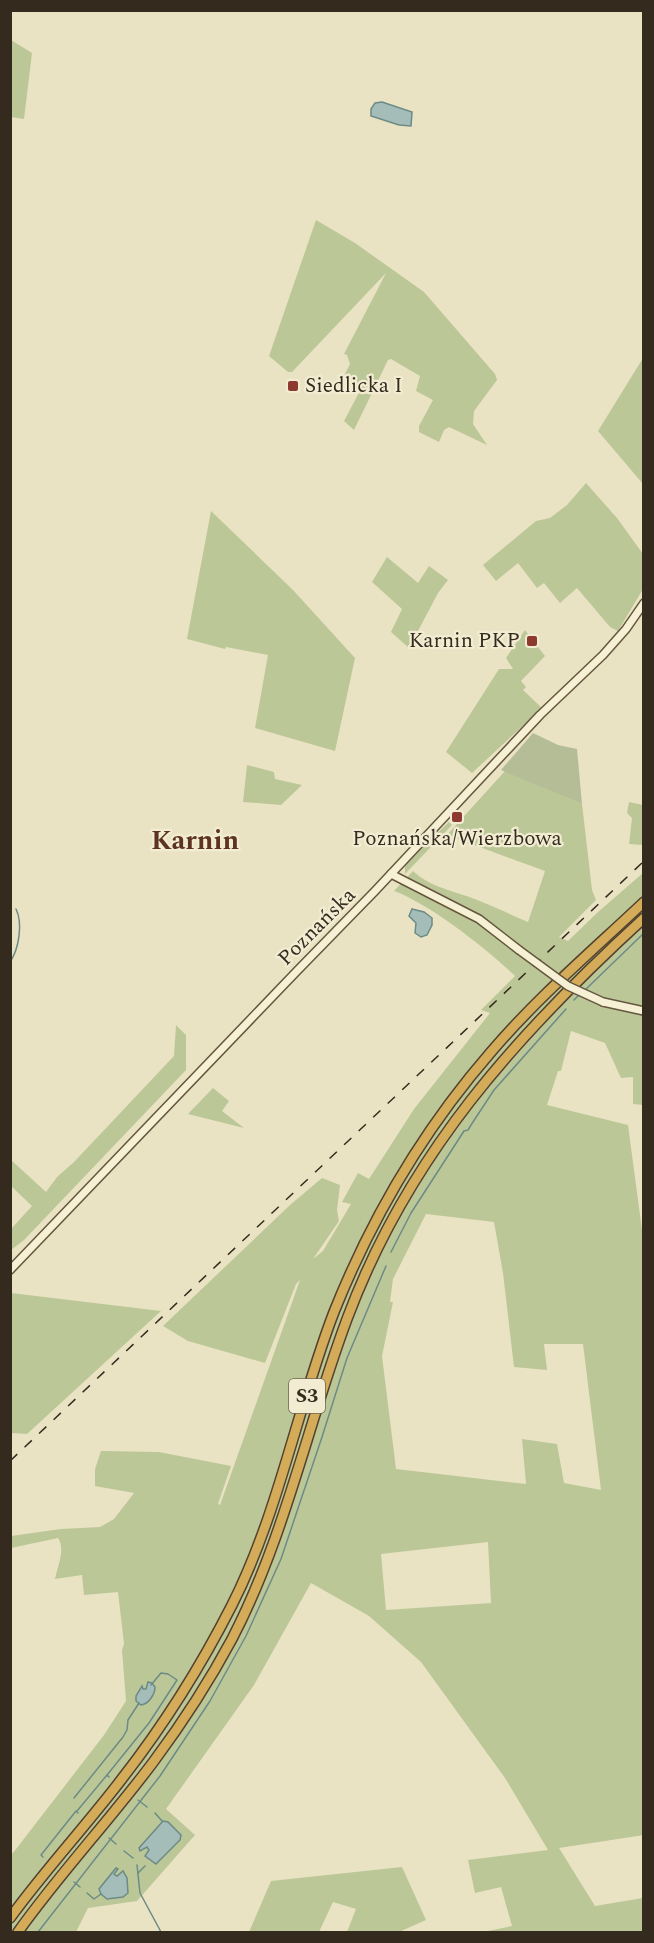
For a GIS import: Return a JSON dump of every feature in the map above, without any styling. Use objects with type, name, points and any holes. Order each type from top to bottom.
[{"type":"highway","name":"S3","points":[[10,1918],[134,1763],[168,1717],[203,1661],[234,1601],[264,1529],[318,1358],[346,1284],[374,1222],[406,1166],[445,1109],[493,1048],[644,902]]},
{"type":"highway","name":"S3","points":[[18,1932],[153,1763],[196,1702],[232,1638],[274,1544],[351,1310],[378,1246],[417,1175],[457,1117],[504,1058],[571,988],[644,918]]},
{"type":"main road","name":"Poznańska","points":[[10,1270],[391,874],[540,715],[615,643],[644,603]]},
{"type":"main road","points":[[391,874],[479,919],[568,986],[603,1002],[644,1011]]},
{"type":"green space","points":[[11,40],[32,53],[24,119],[11,117]]},
{"type":"green space","points":[[316,220],[355,243],[424,292],[495,374],[497,380],[474,411],[473,424],[487,445],[449,427],[444,430],[439,442],[419,432],[419,426],[433,400],[416,391],[420,376],[391,359],[388,360],[354,430],[344,421],[362,387],[343,378],[350,364],[347,355],[344,354],[386,273],[292,372],[288,372],[269,356]]},
{"type":"green space","points":[[643,358],[643,484],[598,431]]},
{"type":"green space","points":[[586,483],[617,518],[643,554],[643,589],[618,631],[610,627],[577,588],[560,603],[544,583],[537,588],[518,563],[496,581],[483,565],[536,521],[550,518],[567,505]]},
{"type":"green space","points":[[211,511],[293,590],[355,658],[335,751],[255,728],[268,655],[226,647],[225,649],[187,639]]},
{"type":"green space","points":[[387,557],[418,583],[429,566],[448,580],[438,593],[409,648],[391,632],[402,609],[372,582]]},
{"type":"green space","points":[[525,630],[545,656],[521,681],[526,687],[523,690],[542,708],[472,773],[446,752],[499,669],[513,669],[506,658]]},
{"type":"green space","points":[[533,733],[558,745],[577,749],[582,804],[501,770]]},
{"type":"green space","points":[[247,765],[274,772],[275,779],[302,785],[281,805],[243,802]]},
{"type":"green space","points":[[505,771],[582,804],[592,890],[596,900],[559,937],[568,941],[643,873],[643,1105],[633,1104],[633,1077],[621,1078],[605,1043],[571,1031],[561,1071],[558,1071],[547,1105],[628,1125],[644,1245],[644,1835],[559,1848],[595,1906],[643,1898],[643,1932],[483,1932],[512,1926],[501,1887],[475,1893],[468,1860],[548,1850],[505,1778],[421,1662],[369,1616],[311,1583],[254,1685],[166,1809],[195,1835],[137,1901],[88,1908],[76,1932],[11,1932],[10,1854],[104,1735],[126,1701],[122,1650],[124,1644],[118,1592],[84,1595],[82,1575],[55,1579],[61,1553],[58,1538],[11,1548],[11,1536],[61,1529],[100,1527],[114,1519],[134,1493],[95,1486],[95,1469],[101,1451],[159,1452],[231,1466],[218,1504],[220,1505],[300,1280],[296,1284],[265,1363],[188,1341],[163,1326],[290,1205],[322,1178],[340,1185],[337,1210],[339,1221],[313,1259],[323,1251],[351,1204],[342,1202],[358,1173],[369,1179],[414,1109],[490,1013],[481,1010],[515,976],[441,916],[394,891],[413,871],[434,884],[528,922],[545,871],[447,835]],"holes":[[[426,1214],[494,1222],[503,1273],[514,1367],[547,1370],[544,1344],[583,1344],[601,1490],[564,1483],[557,1444],[522,1439],[526,1484],[396,1469],[382,1356],[393,1302],[390,1302],[393,1279]],[[488,1542],[491,1603],[386,1610],[381,1554]]]},
{"type":"green space","points":[[629,802],[643,805],[643,845],[629,844],[632,818],[627,813]]},
{"type":"green space","points":[[449,822],[452,825],[405,874],[408,861]]},
{"type":"green space","points":[[176,1025],[186,1035],[186,1070],[24,1240],[11,1250],[11,1229],[32,1206],[11,1186],[11,1160],[46,1192],[57,1177],[174,1056]]},
{"type":"green space","points":[[213,1088],[229,1101],[222,1111],[244,1128],[188,1114]]},
{"type":"green space","points":[[11,1293],[161,1311],[27,1434],[11,1433]]},
{"type":"green space","points":[[402,1867],[426,1920],[399,1932],[347,1932],[356,1909],[333,1902],[319,1932],[249,1932],[271,1881]]},
{"type":"water","points":[[382,102],[412,112],[411,126],[399,125],[371,116],[371,109],[375,103]]},
{"type":"water","points":[[412,909],[424,912],[432,918],[432,925],[427,935],[421,937],[415,933],[416,923],[409,916]]},
{"type":"water","points":[[148,1682],[155,1687],[154,1693],[149,1701],[141,1705],[136,1701],[136,1696],[142,1686],[146,1689]]},
{"type":"water","points":[[163,1821],[168,1822],[181,1835],[180,1840],[156,1864],[145,1856],[149,1850],[147,1847],[140,1851],[139,1848]]},
{"type":"water","points":[[116,1868],[118,1869],[114,1874],[117,1876],[123,1871],[127,1878],[128,1893],[123,1897],[107,1899],[99,1889]]},
{"type":"waterway","points":[[10,962],[19,936],[16,909]]},
{"type":"waterway","points":[[584,991],[644,933]]},
{"type":"waterway","points":[[574,1000],[580,994]]},
{"type":"waterway","points":[[391,1252],[411,1213],[464,1131],[468,1130],[494,1090],[566,1009]]},
{"type":"waterway","points":[[38,1932],[160,1776],[210,1701],[246,1636],[281,1559],[347,1358],[386,1266]]},
{"type":"waterway","points":[[107,1775],[149,1723],[177,1680],[168,1674],[161,1673],[151,1685]]},
{"type":"waterway","points":[[74,1798],[123,1737],[127,1730],[128,1720],[139,1703]]},
{"type":"waterway","points":[[77,1811],[107,1775],[109,1777]]},
{"type":"waterway","points":[[138,1800],[147,1807]]},
{"type":"waterway","points":[[43,1857],[41,1855],[76,1811],[78,1813]]},
{"type":"waterway","points":[[155,1813],[162,1821]]},
{"type":"waterway","points":[[109,1838],[116,1844]]},
{"type":"waterway","points":[[124,1851],[133,1858]]},
{"type":"waterway","points":[[137,1865],[140,1893],[161,1932]]},
{"type":"waterway","points":[[138,1873],[145,1866]]},
{"type":"waterway","points":[[74,1882],[80,1887]]},
{"type":"waterway","points":[[87,1893],[94,1899],[101,1894]]},
{"type":"railway","points":[[10,1461],[644,861]]},
{"type":"place","name":"Siedlicka I","points":[[293,386]]},
{"type":"place","name":"Karnin PKP","points":[[532,641]]},
{"type":"place","name":"Poznańska/Wierzbowa","points":[[457,817]]},
{"type":"district","name":"Karnin","points":[[195,841]]}]
